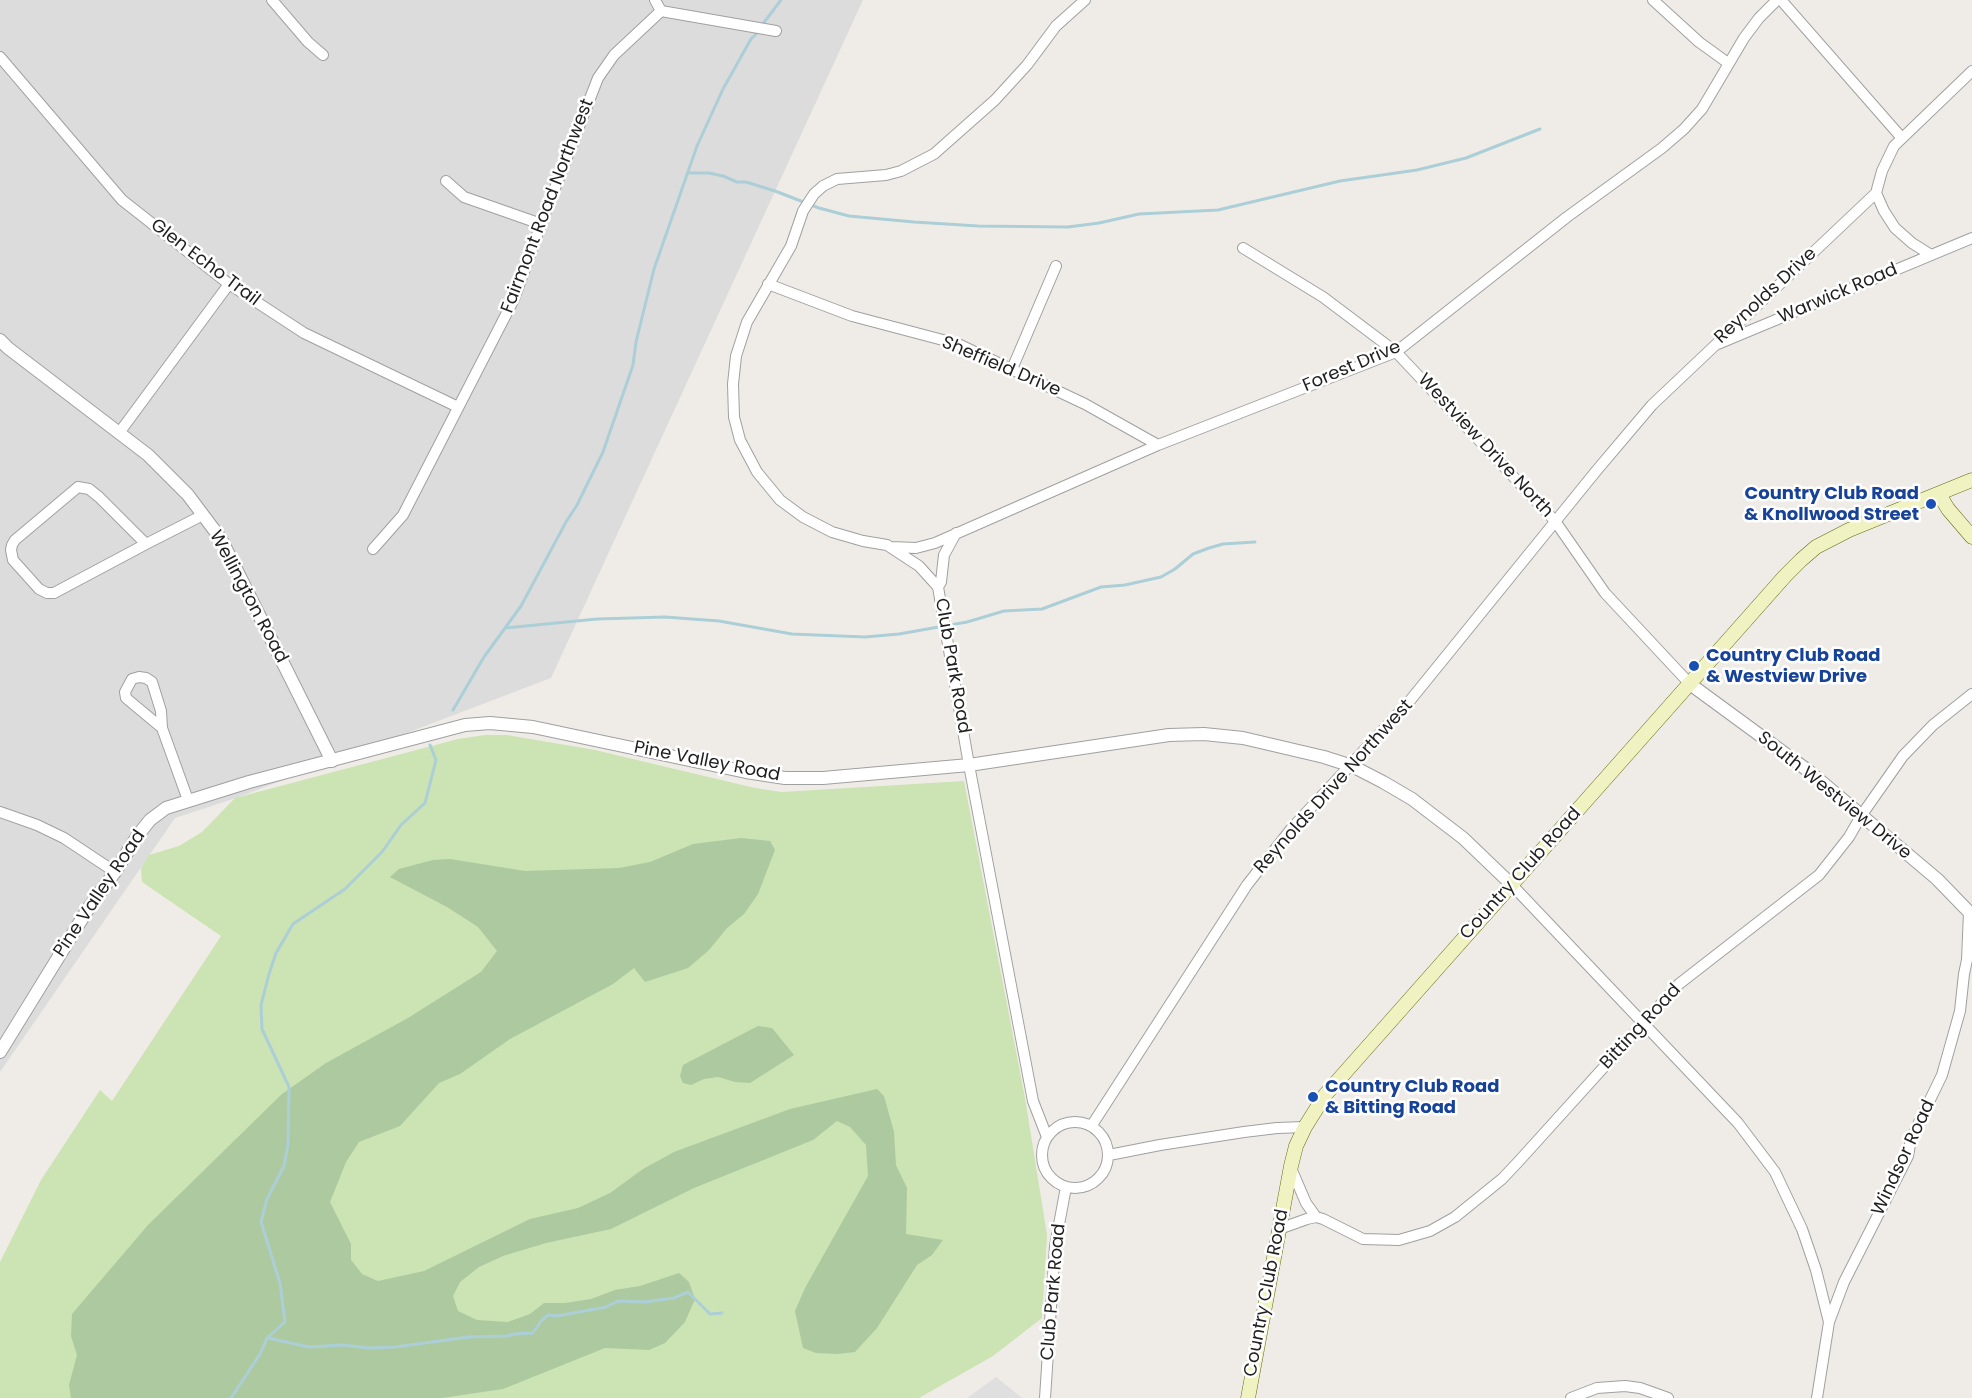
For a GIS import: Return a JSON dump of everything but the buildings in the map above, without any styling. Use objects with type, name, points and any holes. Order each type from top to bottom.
[{"type":"main road","name":"Country Club Road","points":[[1248,1398],[1296,1146],[1325,1095],[1785,576],[1816,548],[1849,530],[1972,480]]},
{"type":"main road","points":[[1939,494],[1947,509],[1972,537]]},
{"type":"street","points":[[272,0],[308,42],[323,55]]},
{"type":"street","points":[[654,0],[661,11],[776,31]]},
{"type":"street","name":"Club Park Road","points":[[1047,1137],[1033,1101],[969,765],[938,587],[919,566],[890,547],[847,538],[803,517],[786,506],[757,472],[740,440],[734,417],[734,384],[736,356],[747,322],[791,246],[807,204],[823,186],[837,179],[886,175],[902,171],[934,154],[994,100],[1022,71],[1056,26],[1085,0]]},
{"type":"street","points":[[1653,0],[1699,42],[1728,63]]},
{"type":"street","points":[[1779,0],[1901,137]]},
{"type":"street","name":"Forest Drive","points":[[890,547],[899,549],[928,546],[1158,446],[1396,352],[1567,217],[1677,135],[1702,109],[1728,63],[1760,18],[1779,0]]},
{"type":"street","name":"Fairmont Road Northwest","points":[[373,549],[403,514],[514,299],[598,78],[614,55],[661,11]]},
{"type":"street","name":"Glen Echo Trail","points":[[0,57],[122,200],[229,284],[304,333],[458,407]]},
{"type":"street","name":"Reynolds Drive","points":[[1555,521],[1652,405],[1876,193],[1882,171],[1901,137],[1972,71]]},
{"type":"street","points":[[446,181],[464,197],[541,224]]},
{"type":"street","name":"Warwick Road","points":[[1876,193],[1884,211],[1896,228],[1912,243],[1931,255]]},
{"type":"street","name":"Warwick Road","points":[[1713,346],[1972,238]]},
{"type":"street","name":"Westview Drive North","points":[[1243,248],[1323,297],[1396,352],[1555,521],[1605,593],[1690,684]]},
{"type":"street","points":[[1012,369],[1056,266]]},
{"type":"street","points":[[119,433],[229,284]]},
{"type":"street","name":"Sheffield Drive","points":[[768,284],[852,316],[958,344],[1084,404],[1158,446]]},
{"type":"street","name":"Wellington Road","points":[[2,347],[148,455],[188,495],[221,539],[332,761]]},
{"type":"street","points":[[146,544],[99,497],[89,489],[78,487],[15,540],[11,550],[13,560],[39,589],[47,593],[54,593],[203,515]]},
{"type":"street","name":"Reynolds Drive Northwest","points":[[1092,1125],[1247,885],[1291,830],[1352,766],[1441,665],[1555,521]]},
{"type":"street","points":[[938,587],[941,582],[944,555],[956,533]]},
{"type":"street","points":[[162,728],[126,698],[125,692],[132,679],[146,678],[152,682],[161,711],[162,728],[188,800]]},
{"type":"street","name":"South Westview Drive","points":[[1690,684],[1810,772],[1937,879],[1971,914]]},
{"type":"street","name":"Bitting Road","points":[[1316,1218],[1323,1219],[1363,1239],[1391,1241],[1430,1231],[1468,1208],[1512,1168],[1679,984],[1820,875],[1904,756],[1933,725],[1972,694]]},
{"type":"street","name":"Pine Valley Road","points":[[0,1052],[88,909],[138,835],[150,820],[166,808],[448,729],[490,723],[533,727],[746,772],[785,778],[823,778],[969,765],[1169,735],[1204,734],[1243,738],[1324,757],[1352,766],[1383,782],[1439,819],[1463,838],[1512,885]]},
{"type":"street","points":[[0,812],[37,825],[64,838],[115,872]]},
{"type":"street","points":[[1512,885],[1738,1123],[1775,1172],[1802,1229],[1816,1269],[1828,1322]]},
{"type":"street","name":"Windsor Road","points":[[1817,1398],[1828,1322],[1844,1282],[1908,1156],[1911,1139],[1942,1074],[1960,1011],[1971,914]]},
{"type":"street","points":[[1072,1121],[1092,1125],[1104,1138],[1109,1155],[1107,1166],[1101,1176],[1093,1184],[1083,1188],[1066,1187],[1051,1179],[1042,1159],[1042,1148],[1047,1137],[1062,1124],[1072,1121]]},
{"type":"street","points":[[1109,1155],[1234,1134],[1305,1127]]},
{"type":"street","points":[[1279,1229],[1316,1218],[1299,1189],[1291,1166]]},
{"type":"street","name":"Club Park Road","points":[[1045,1398],[1055,1246],[1066,1187]]},
{"type":"street","points":[[1571,1398],[1597,1388],[1625,1386],[1640,1388],[1668,1398]]},
{"type":"shaded area","points":[[0,0],[863,0],[551,678],[236,798],[175,818],[0,1072]]},
{"type":"shaded area","points":[[996,1377],[1022,1398],[967,1398]]},
{"type":"green space","points":[[507,735],[595,750],[755,788],[782,792],[964,781],[1025,1098],[1047,1235],[1042,1318],[993,1356],[919,1398],[0,1398],[0,1262],[41,1180],[100,1090],[112,1101],[221,936],[142,882],[141,868],[149,855],[179,846],[202,832],[235,798],[458,739]]},
{"type":"green space","points":[[741,838],[770,841],[775,850],[758,894],[744,914],[727,928],[709,950],[688,968],[645,982],[634,968],[613,984],[510,1039],[460,1074],[439,1083],[400,1126],[359,1142],[346,1162],[330,1202],[351,1244],[351,1260],[362,1274],[378,1281],[424,1271],[530,1219],[578,1208],[610,1193],[643,1169],[674,1152],[790,1109],[877,1089],[884,1096],[894,1132],[896,1165],[907,1188],[906,1234],[943,1240],[932,1255],[917,1265],[877,1328],[855,1352],[816,1353],[803,1348],[795,1311],[805,1288],[868,1176],[866,1145],[850,1127],[837,1121],[813,1140],[694,1188],[611,1229],[546,1243],[503,1256],[479,1267],[460,1282],[453,1296],[458,1311],[477,1320],[508,1322],[530,1314],[544,1303],[591,1299],[615,1290],[640,1286],[679,1273],[689,1282],[695,1299],[685,1322],[665,1343],[649,1350],[605,1348],[503,1389],[442,1398],[71,1398],[69,1385],[77,1355],[71,1336],[72,1314],[148,1225],[282,1094],[326,1063],[408,1018],[481,972],[497,951],[478,927],[447,907],[390,877],[399,869],[433,860],[450,859],[525,871],[619,868],[650,862],[693,844]]},
{"type":"green space","points":[[758,1026],[772,1028],[794,1055],[750,1083],[718,1077],[704,1079],[691,1085],[683,1083],[680,1076],[683,1065]]},
{"type":"waterway","points":[[762,25],[781,0]]},
{"type":"waterway","points":[[453,710],[484,657],[521,606],[577,505],[603,452],[633,365],[636,342],[654,269],[697,146],[723,89],[751,39],[759,31]]},
{"type":"waterway","points":[[688,173],[709,173],[737,182],[746,182],[819,208],[849,216],[978,226],[1068,227],[1139,214],[1218,210],[1340,181],[1417,170],[1466,158],[1540,129]]},
{"type":"waterway","points":[[505,628],[597,619],[665,617],[719,621],[792,634],[865,637],[899,634],[967,622],[1004,611],[1042,609],[1101,587],[1125,585],[1161,577],[1193,554],[1209,548],[1223,544],[1255,542]]},
{"type":"waterway","points":[[231,1398],[260,1354],[267,1338],[285,1322],[280,1283],[261,1222],[267,1199],[284,1166],[288,1144],[289,1087],[262,1029],[261,1005],[269,974],[276,953],[293,924],[345,889],[382,852],[401,825],[425,803],[436,760],[430,745]]},
{"type":"waterway","points":[[268,1338],[309,1347],[342,1345],[369,1348],[395,1347],[469,1337],[508,1336],[533,1333],[548,1315],[557,1316],[606,1307],[618,1301],[644,1302],[674,1298],[688,1292],[710,1314],[722,1313]]},
{"type":"place","name":"Country Club Road & Knollwood Street","points":[[1931,504]]},
{"type":"place","name":"Country Club Road & Westview Drive","points":[[1694,666]]},
{"type":"place","name":"Country Club Road & Bitting Road","points":[[1313,1097]]}]
